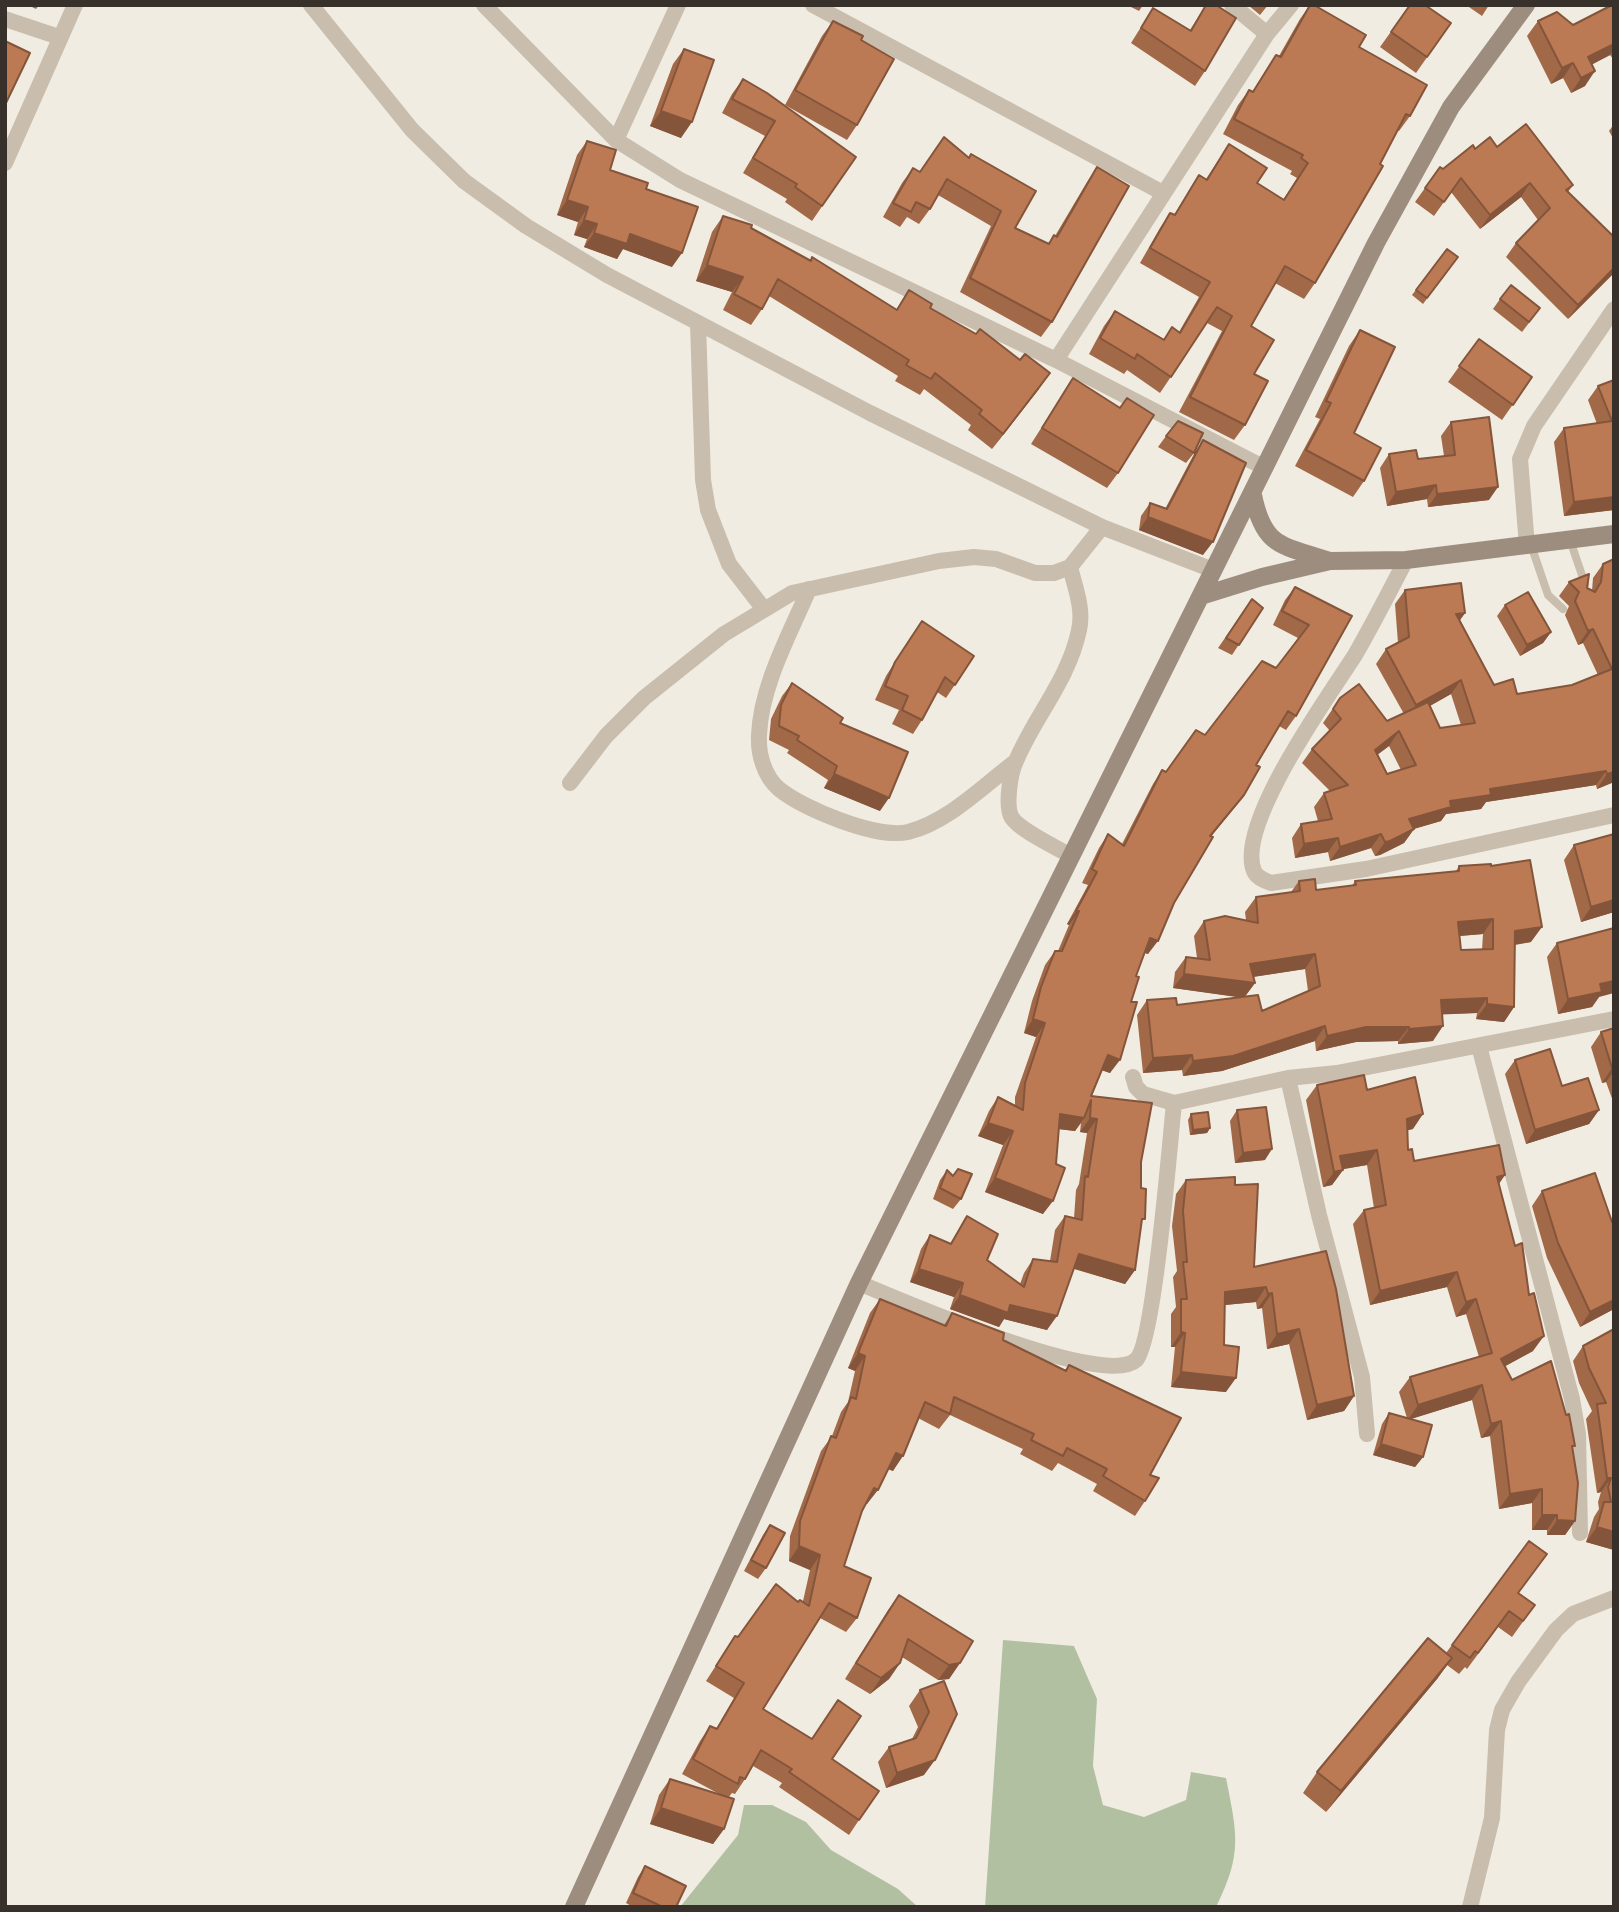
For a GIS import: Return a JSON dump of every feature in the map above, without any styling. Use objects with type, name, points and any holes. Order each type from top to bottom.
[{"type":"main road","points":[[573,1907],[859,1283],[1376,243],[1445,118],[1481,63],[1526,5]]},
{"type":"main road","points":[[1252,495],[1257,517],[1269,537],[1329,561]]},
{"type":"main road","points":[[1201,596],[1262,577],[1329,561],[1406,560],[1614,534]]},
{"type":"street","points":[[5,163],[75,5]]},
{"type":"street","points":[[310,5],[412,130],[464,181],[537,233],[698,323],[870,413],[1102,527],[1213,570]]},
{"type":"street","points":[[484,5],[616,140],[680,180],[1056,360],[1265,468]]},
{"type":"street","points":[[616,140],[678,5]]},
{"type":"street","points":[[1232,5],[1267,34]]},
{"type":"street","points":[[1056,360],[1267,34],[1291,5]]},
{"type":"street","points":[[815,6],[1163,193]]},
{"type":"street","points":[[5,19],[59,37]]},
{"type":"street","points":[[1529,546],[1520,459],[1534,426],[1614,309]]},
{"type":"street","points":[[698,323],[704,480],[708,510],[729,564],[763,608]]},
{"type":"street","points":[[570,783],[606,736],[644,698],[693,657],[763,608],[792,593],[939,561],[975,557],[996,559],[1035,573],[1054,573],[1070,567],[1102,527]]},
{"type":"street","points":[[1406,560],[1356,652],[1290,756],[1260,817],[1251,854],[1253,870],[1259,878],[1271,883],[1366,869],[1614,815]]},
{"type":"street","points":[[1070,567],[1080,610],[1080,627],[1073,654],[1015,762],[1008,809],[1013,820],[1071,856]]},
{"type":"street","points":[[809,589],[771,681],[759,734],[760,755],[767,774],[778,788],[866,830],[885,834],[907,832],[939,818],[1015,762]]},
{"type":"street","points":[[1133,1077],[1136,1087],[1143,1094],[1174,1103],[1288,1078],[1337,1073],[1614,1019]]},
{"type":"street","points":[[1479,1046],[1572,1399],[1578,1434],[1580,1533]]},
{"type":"street","points":[[1288,1078],[1319,1215],[1362,1377],[1367,1434]]},
{"type":"street","points":[[859,1283],[1051,1356],[1118,1367],[1135,1361],[1143,1349],[1157,1264],[1174,1103]]},
{"type":"street","points":[[1470,1907],[1492,1818],[1497,1730],[1502,1710],[1518,1682],[1556,1630],[1573,1614],[1614,1598]]},
{"type":"lane","points":[[1570,540],[1586,594]]},
{"type":"lane","points":[[1529,546],[1548,595],[1554,604],[1563,609]]},
{"type":"green space","points":[[1003,1640],[1074,1646],[1097,1699],[1093,1766],[1103,1805],[1144,1817],[1186,1800],[1191,1772],[1226,1778],[1235,1829],[1234,1857],[1216,1907],[985,1907]]},
{"type":"green space","points":[[744,1805],[772,1805],[806,1822],[831,1850],[898,1889],[918,1907],[680,1907],[738,1835]]},
{"type":"building","points":[[1206,5],[1216,5],[1236,18],[1205,71],[1141,28],[1153,8],[1191,31]]},
{"type":"building","points":[[1310,5],[1366,35],[1359,47],[1427,85],[1410,116],[1406,114],[1380,164],[1383,166],[1315,283],[1285,266],[1251,326],[1274,340],[1254,374],[1268,381],[1245,425],[1190,397],[1232,316],[1217,307],[1171,377],[1137,354],[1135,359],[1100,338],[1115,311],[1164,340],[1172,327],[1180,333],[1210,282],[1150,248],[1170,213],[1175,215],[1199,175],[1207,180],[1229,144],[1267,168],[1257,183],[1284,200],[1308,163],[1301,158],[1303,155],[1234,119],[1249,90],[1253,92],[1276,55],[1281,57]]},
{"type":"building","points":[[1410,5],[1425,5],[1451,23],[1427,57],[1391,32]]},
{"type":"building","points":[[1612,5],[1614,44],[1588,57],[1595,71],[1581,78],[1573,63],[1562,68],[1538,21],[1557,12],[1573,25]]},
{"type":"building","points":[[833,21],[863,36],[861,40],[894,59],[857,125],[795,90]]},
{"type":"building","points":[[5,41],[30,53],[5,105]]},
{"type":"building","points":[[684,49],[714,60],[692,122],[661,111]]},
{"type":"building","points":[[743,79],[767,93],[856,157],[822,206],[795,187],[797,184],[753,158],[775,121],[732,99]]},
{"type":"building","points":[[1526,124],[1573,185],[1566,190],[1614,237],[1614,268],[1578,305],[1516,243],[1550,208],[1530,183],[1490,215],[1461,178],[1444,202],[1425,188],[1440,167],[1443,169],[1473,145],[1475,149],[1490,137],[1497,147]]},
{"type":"building","points":[[944,137],[969,158],[971,154],[1036,191],[1015,228],[1049,244],[1054,235],[1057,237],[1097,167],[1129,186],[1052,322],[970,278],[1001,211],[947,179],[930,209],[916,202],[911,212],[893,203],[913,168],[920,172]]},
{"type":"building","points":[[587,141],[616,150],[610,170],[648,183],[646,189],[698,207],[682,253],[630,234],[627,244],[594,233],[597,224],[584,220],[588,207],[567,200]]},
{"type":"building","points":[[723,216],[752,225],[751,228],[811,261],[812,257],[897,310],[909,290],[932,304],[930,308],[976,334],[980,329],[1020,360],[1025,354],[1050,373],[1003,434],[979,414],[982,410],[935,373],[931,379],[906,365],[909,360],[778,279],[762,309],[734,294],[743,277],[707,265]]},
{"type":"building","points":[[1447,249],[1458,257],[1427,298],[1416,290]]},
{"type":"building","points":[[1511,285],[1540,308],[1529,322],[1500,299]]},
{"type":"building","points":[[1360,330],[1395,347],[1354,433],[1381,448],[1364,481],[1306,450],[1331,403],[1326,401]]},
{"type":"building","points":[[1479,339],[1532,377],[1513,405],[1459,366]]},
{"type":"building","points":[[1073,378],[1120,408],[1127,398],[1154,415],[1118,473],[1042,428]]},
{"type":"building","points":[[1614,380],[1614,497],[1574,502],[1564,428],[1612,421],[1598,386]]},
{"type":"building","points":[[1489,417],[1498,487],[1437,494],[1436,485],[1396,492],[1389,454],[1416,450],[1418,459],[1455,455],[1451,422]]},
{"type":"building","points":[[1178,421],[1203,433],[1194,453],[1166,436]]},
{"type":"building","points":[[1203,440],[1246,463],[1213,542],[1148,517],[1150,503],[1167,509]]},
{"type":"building","points":[[1614,559],[1614,772],[1490,789],[1491,795],[1450,801],[1451,807],[1409,819],[1414,829],[1390,841],[1385,842],[1381,834],[1340,847],[1338,838],[1304,844],[1301,824],[1332,819],[1324,793],[1348,785],[1312,749],[1341,719],[1333,709],[1340,698],[1359,684],[1387,721],[1428,702],[1440,728],[1475,723],[1461,680],[1416,705],[1386,649],[1409,637],[1405,590],[1461,583],[1465,613],[1456,614],[1494,685],[1513,679],[1517,694],[1572,685],[1612,669],[1593,629],[1588,631],[1575,601],[1579,592],[1569,582],[1589,574],[1587,588],[1595,592],[1601,582],[1603,564]],"holes":[[[1399,731],[1416,765],[1387,774],[1375,750]]]},
{"type":"building","points":[[1295,587],[1352,616],[1296,716],[1288,711],[1256,765],[1260,767],[1244,795],[1210,836],[1213,837],[1174,903],[1158,941],[1150,938],[1136,976],[1139,977],[1131,1002],[1137,1002],[1120,1060],[1108,1055],[1091,1096],[1152,1103],[1141,1162],[1141,1188],[1146,1189],[1145,1219],[1142,1219],[1135,1270],[1079,1254],[1057,1316],[1010,1305],[1008,1313],[960,1295],[963,1283],[919,1269],[930,1235],[951,1244],[967,1216],[998,1234],[987,1260],[1024,1287],[1033,1259],[1057,1262],[1065,1216],[1082,1220],[1085,1176],[1088,1177],[1097,1119],[1090,1118],[1091,1100],[1084,1118],[1060,1114],[1056,1164],[1065,1168],[1053,1201],[995,1178],[1013,1131],[988,1123],[998,1097],[1023,1110],[1025,1083],[1045,1023],[1033,1019],[1041,987],[1055,951],[1062,951],[1079,911],[1076,911],[1097,872],[1092,869],[1108,834],[1124,846],[1162,770],[1166,772],[1196,730],[1205,735],[1262,661],[1276,668],[1309,625],[1282,611]]},
{"type":"building","points":[[1528,592],[1551,632],[1527,645],[1505,605]]},
{"type":"building","points":[[1252,599],[1263,608],[1239,645],[1226,638]]},
{"type":"building","points":[[922,621],[974,656],[955,685],[945,677],[922,720],[902,710],[908,696],[885,686],[895,662]]},
{"type":"building","points":[[792,683],[843,718],[840,723],[908,752],[889,798],[834,774],[837,766],[797,740],[799,736],[779,726],[781,705]]},
{"type":"building","points":[[1614,834],[1614,900],[1591,907],[1574,845]]},
{"type":"building","points":[[1530,860],[1542,927],[1515,931],[1514,1007],[1487,1004],[1487,998],[1441,1000],[1443,1026],[1409,1029],[1366,1027],[1327,1036],[1325,1026],[1233,1056],[1193,1061],[1192,1055],[1153,1058],[1147,1000],[1176,998],[1177,1005],[1258,995],[1262,1011],[1320,986],[1315,954],[1250,964],[1255,983],[1184,974],[1186,957],[1210,960],[1204,921],[1225,916],[1258,923],[1256,897],[1300,891],[1299,881],[1315,879],[1316,890],[1356,885],[1355,881],[1459,871],[1459,866],[1491,866]],"holes":[[[1493,919],[1493,949],[1461,950],[1458,922]]]},
{"type":"building","points":[[1614,928],[1614,981],[1600,984],[1602,992],[1568,999],[1557,943]]},
{"type":"building","points":[[1614,1028],[1614,1068],[1612,1068],[1601,1032]]},
{"type":"building","points":[[1550,1049],[1562,1086],[1588,1078],[1599,1110],[1535,1130],[1515,1060]]},
{"type":"building","points":[[1364,1075],[1367,1090],[1415,1077],[1423,1114],[1407,1119],[1408,1150],[1412,1149],[1414,1161],[1499,1145],[1505,1175],[1497,1177],[1515,1246],[1522,1243],[1529,1295],[1534,1293],[1544,1336],[1501,1359],[1512,1380],[1551,1361],[1566,1415],[1569,1414],[1575,1446],[1572,1446],[1578,1483],[1575,1521],[1557,1520],[1557,1515],[1542,1515],[1542,1489],[1510,1494],[1501,1421],[1491,1424],[1482,1385],[1418,1405],[1410,1377],[1492,1353],[1476,1299],[1466,1302],[1457,1272],[1380,1291],[1364,1210],[1386,1205],[1377,1150],[1340,1156],[1343,1170],[1334,1172],[1317,1085]]},
{"type":"building","points":[[1266,1107],[1272,1149],[1243,1153],[1237,1110]]},
{"type":"building","points":[[1208,1112],[1210,1128],[1193,1130],[1191,1114]]},
{"type":"building","points":[[958,1169],[972,1174],[961,1199],[940,1188],[947,1170],[953,1176]]},
{"type":"building","points":[[1595,1173],[1612,1222],[1614,1221],[1614,1300],[1590,1312],[1558,1243],[1542,1191]]},
{"type":"building","points":[[1235,1177],[1235,1185],[1258,1184],[1254,1267],[1326,1251],[1336,1289],[1354,1396],[1317,1405],[1299,1329],[1277,1334],[1272,1293],[1268,1294],[1266,1287],[1225,1292],[1224,1345],[1239,1347],[1236,1378],[1181,1372],[1185,1333],[1181,1332],[1181,1299],[1187,1299],[1183,1262],[1187,1262],[1183,1211],[1186,1180]]},
{"type":"building","points":[[880,1299],[946,1326],[952,1313],[1004,1333],[1003,1340],[1066,1371],[1069,1365],[1181,1418],[1150,1475],[1159,1478],[1145,1501],[1103,1476],[1107,1469],[1067,1448],[1063,1456],[1031,1440],[1034,1434],[954,1397],[950,1414],[925,1402],[903,1456],[896,1453],[878,1490],[874,1488],[862,1511],[844,1566],[871,1578],[857,1618],[829,1603],[763,1709],[812,1739],[838,1700],[861,1716],[832,1759],[879,1791],[859,1820],[789,1772],[792,1769],[761,1750],[745,1779],[740,1777],[738,1784],[693,1759],[710,1726],[717,1729],[744,1683],[716,1666],[735,1636],[738,1637],[776,1584],[798,1602],[800,1600],[809,1606],[820,1555],[799,1546],[800,1521],[831,1436],[836,1438],[851,1397],[856,1399],[865,1356],[858,1353]]},
{"type":"building","points":[[1614,1329],[1614,1532],[1597,1527],[1604,1502],[1611,1502],[1608,1487],[1611,1478],[1607,1478],[1597,1404],[1606,1403],[1589,1368],[1583,1346]]},
{"type":"building","points":[[1389,1413],[1432,1425],[1423,1457],[1381,1444]]},
{"type":"building","points":[[770,1525],[785,1533],[766,1568],[751,1560]]},
{"type":"building","points":[[1529,1541],[1547,1554],[1518,1593],[1535,1605],[1523,1621],[1509,1611],[1478,1653],[1475,1651],[1470,1658],[1452,1645]]},
{"type":"building","points":[[899,1595],[973,1641],[960,1663],[949,1665],[908,1639],[900,1663],[881,1678],[856,1663]]},
{"type":"building","points":[[1428,1638],[1452,1658],[1341,1791],[1317,1772]]},
{"type":"building","points":[[944,1681],[957,1714],[935,1760],[897,1773],[889,1747],[916,1738],[929,1712],[920,1690]]},
{"type":"building","points":[[670,1779],[734,1799],[724,1829],[661,1808]]},
{"type":"building","points":[[645,1866],[686,1886],[676,1907],[663,1907],[633,1893]]}]
